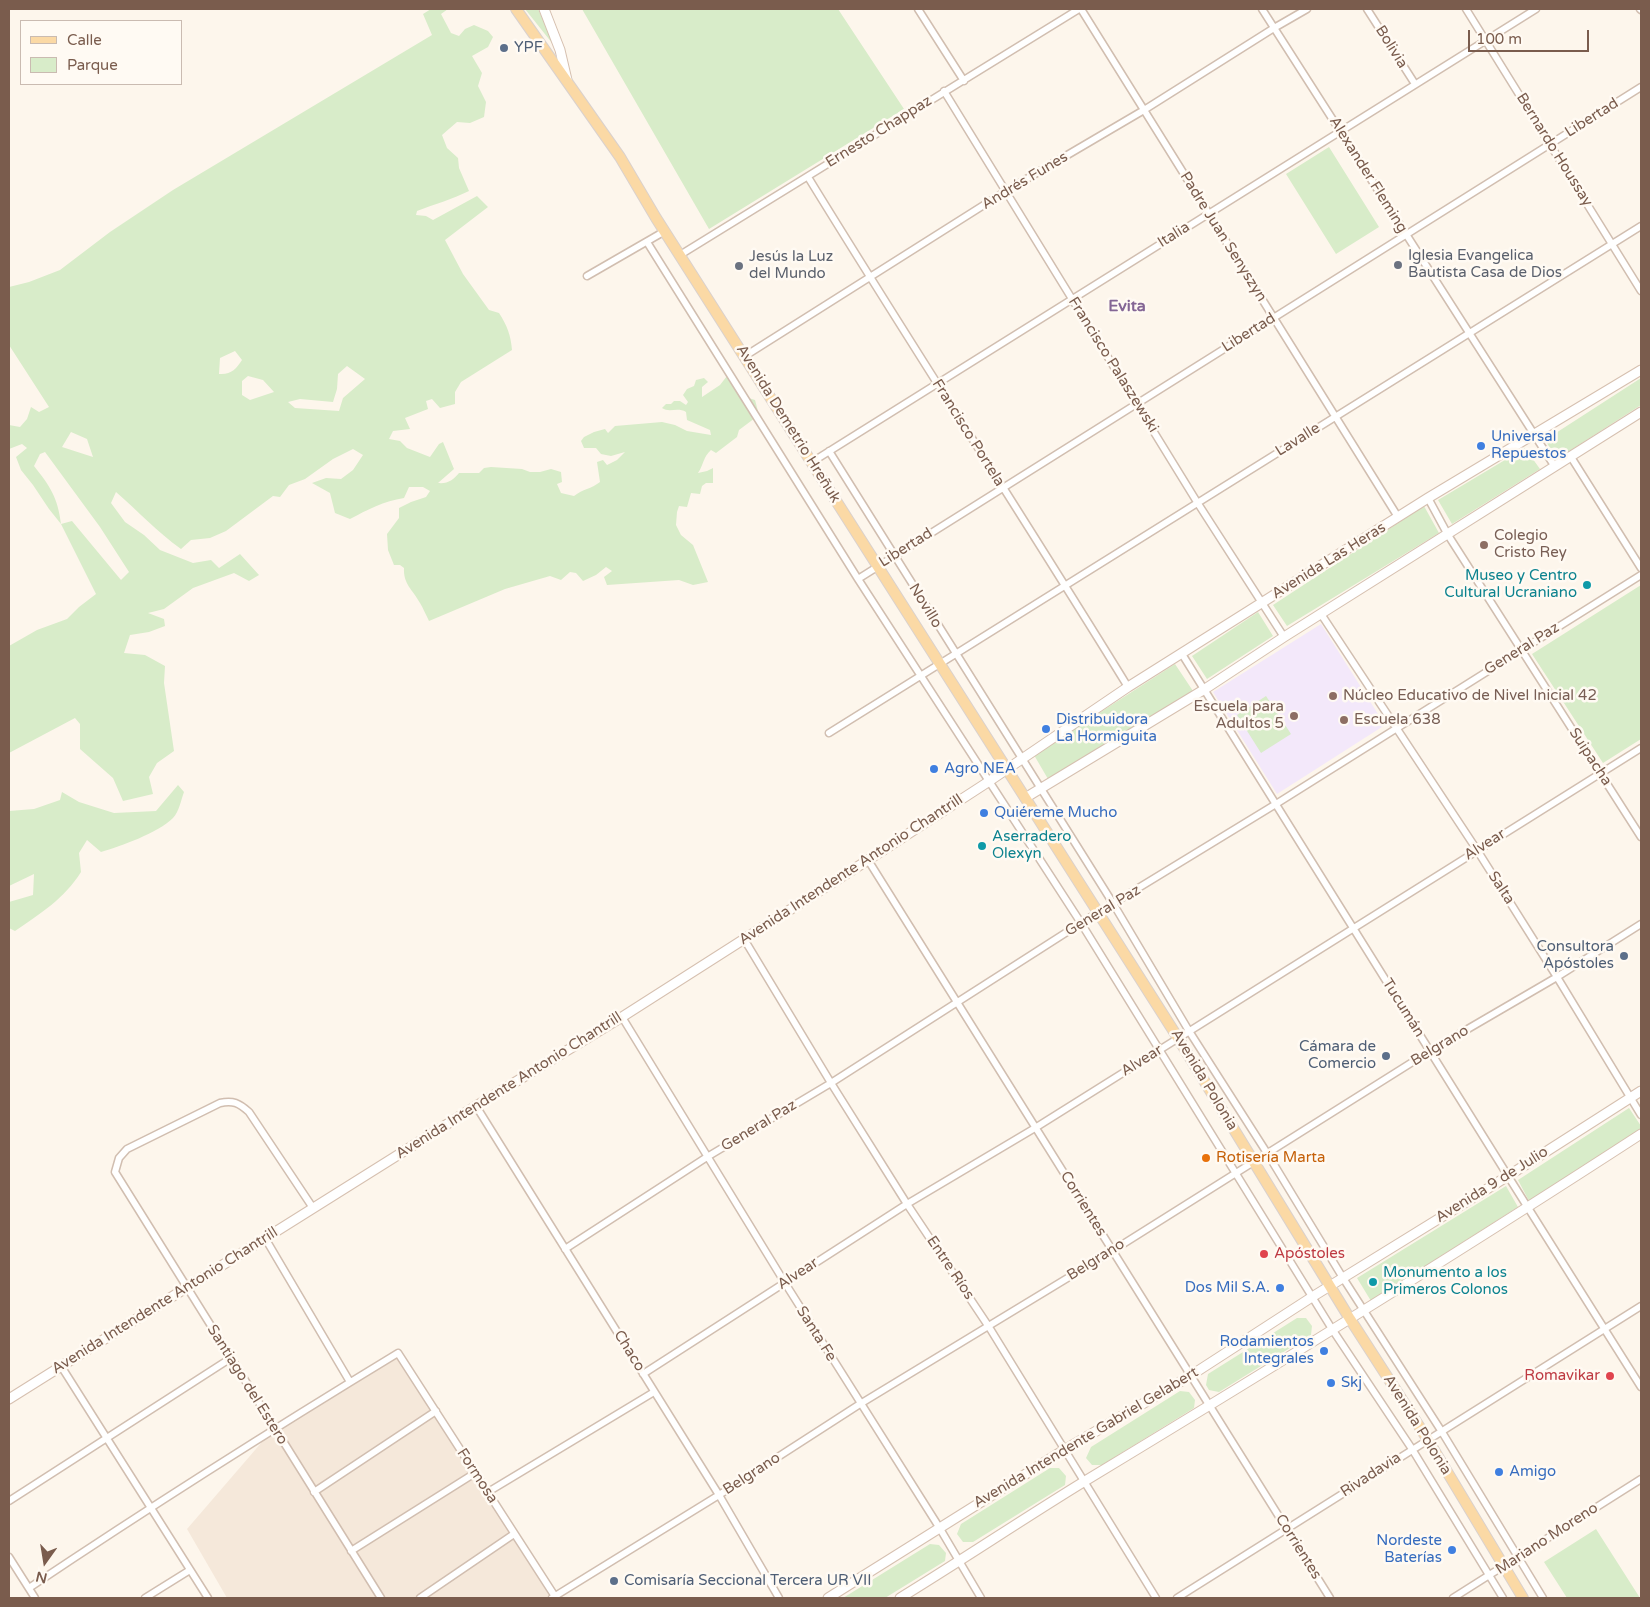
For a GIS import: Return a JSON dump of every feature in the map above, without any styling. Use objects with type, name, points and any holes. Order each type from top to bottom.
[{"type":"main road","name":"Avenida Demetrio Hreñuk","points":[[516,9],[620,157],[665,232],[1006,770]]},
{"type":"main road","points":[[544,9],[560,50],[567,80]]},
{"type":"main road","name":"Avenida Las Heras","points":[[1006,770],[1128,687],[1428,498],[1641,370]]},
{"type":"main road","points":[[1025,798],[1205,689],[1284,637],[1641,412]]},
{"type":"main road","name":"Avenida Intendente Antonio Chantrill","points":[[9,1399],[476,1106],[622,1017],[1006,770]]},
{"type":"main road","name":"Avenida Polonia","points":[[1006,770],[1178,1038],[1350,1319],[1428,1440],[1523,1598]]},
{"type":"main road","name":"Avenida 9 de Julio","points":[[1343,1278],[1641,1091]]},
{"type":"main road","points":[[900,1598],[960,1562],[1084,1482],[1364,1311],[1641,1134]]},
{"type":"main road","name":"Avenida Intendente Gabriel Gelabert","points":[[828,1598],[1064,1450],[1190,1376],[1343,1278]]},
{"type":"street","points":[[918,9],[964,81]]},
{"type":"street","name":"Ernesto Chappaz","points":[[680,255],[1080,9]]},
{"type":"street","name":"Padre Juan Senyszyn","points":[[1080,9],[1398,517]]},
{"type":"street","name":"Alexander Fleming","points":[[1262,9],[1555,466]]},
{"type":"street","name":"Andrés Funes","points":[[745,356],[1006,191],[1144,110],[1307,9]]},
{"type":"street","name":"Bolivia","points":[[1367,9],[1415,84]]},
{"type":"street","name":"Bernardo Houssay","points":[[1466,9],[1641,291]]},
{"type":"street","name":"Italia","points":[[812,462],[1536,9]]},
{"type":"street","name":"Libertad","points":[[858,579],[1641,87]]},
{"type":"street","name":"Francisco Palaszewski","points":[[944,91],[1198,502],[1284,637]]},
{"type":"street","name":"Francisco Portela","points":[[808,177],[1128,687]]},
{"type":"street","name":"Lavalle","points":[[829,733],[1641,226]]},
{"type":"street","points":[[587,276],[665,232]]},
{"type":"street","points":[[647,242],[858,579],[1081,923],[1332,1329],[1412,1449],[1503,1598]]},
{"type":"street","name":"Novillo","points":[[829,451],[1041,789]]},
{"type":"street","points":[[1571,457],[1641,568]]},
{"type":"street","name":"Suipacha","points":[[1428,498],[1448,535],[1641,837]]},
{"type":"street","name":"General Paz","points":[[565,1249],[707,1157],[831,1083],[1081,923],[1114,905],[1641,575]]},
{"type":"street","name":"Salta","points":[[1321,614],[1477,850],[1641,1115]]},
{"type":"street","name":"Tucumán","points":[[1182,654],[1641,1386]]},
{"type":"street","name":"Alvear","points":[[643,1374],[907,1204],[1161,1050],[1641,748]]},
{"type":"street","name":"Avenida Polonia","points":[[1041,789],[1114,905],[1189,1031],[1267,1153],[1343,1278],[1442,1432],[1543,1598]]},
{"type":"street","name":"Corrientes","points":[[868,860],[1330,1598]]},
{"type":"street","name":"Belgrano","points":[[554,1598],[860,1404],[989,1327],[1234,1172],[1430,1051],[1557,977],[1641,924]]},
{"type":"street","name":"Entre Ríos","points":[[744,939],[831,1083],[907,1204],[989,1327],[1156,1598]]},
{"type":"street","name":"Santa Fe","points":[[622,1017],[981,1598]]},
{"type":"street","name":"Santiago del Estero","points":[[314,1208],[249,1112],[240,1103],[228,1101],[220,1103],[126,1149],[119,1158],[115,1172],[380,1598]]},
{"type":"street","name":"Chaco","points":[[476,1106],[719,1495],[779,1598]]},
{"type":"street","points":[[29,1588],[149,1508],[350,1382],[265,1238]]},
{"type":"street","name":"Rivadavia","points":[[1177,1598],[1641,1306]]},
{"type":"street","name":"Formosa","points":[[350,1382],[398,1353],[554,1598]]},
{"type":"street","points":[[9,1501],[231,1358]]},
{"type":"street","points":[[61,1366],[149,1508],[208,1598]]},
{"type":"street","points":[[488,1492],[654,1392]]},
{"type":"street","points":[[314,1492],[436,1411]]},
{"type":"street","points":[[351,1551],[476,1473]]},
{"type":"street","name":"Mariano Moreno","points":[[1453,1598],[1641,1479]]},
{"type":"street","points":[[420,1598],[514,1534]]},
{"type":"street","points":[[9,1557],[35,1598]]},
{"type":"street","points":[[145,1598],[190,1570]]},
{"type":"shaded area","points":[[1321,624],[1385,725],[1277,794],[1213,692]]},
{"type":"shaded area","points":[[398,1353],[551,1598],[227,1598],[187,1529],[274,1428]]},
{"type":"green space","points":[[431,9],[448,9],[441,14],[451,33],[459,36],[465,29],[474,25],[488,31],[493,37],[488,47],[472,56],[482,73],[478,86],[486,102],[484,117],[470,123],[457,122],[442,135],[447,148],[458,158],[459,168],[469,191],[417,211],[416,215],[426,216],[433,220],[477,196],[488,207],[445,240],[463,274],[489,310],[499,313],[502,317],[510,335],[512,350],[461,382],[455,392],[455,404],[440,408],[432,399],[426,401],[428,409],[405,418],[410,429],[393,431],[389,439],[400,441],[407,448],[430,457],[439,444],[443,442],[454,469],[438,483],[450,481],[459,473],[479,473],[484,468],[491,467],[522,469],[530,472],[551,469],[561,472],[562,482],[557,484],[561,493],[574,496],[600,482],[597,462],[603,460],[607,465],[617,460],[625,452],[611,456],[601,454],[596,448],[584,448],[581,441],[584,437],[605,429],[608,433],[615,426],[662,422],[675,425],[687,431],[711,435],[710,430],[687,420],[686,412],[662,408],[674,401],[680,401],[686,405],[688,402],[683,395],[687,389],[694,386],[696,380],[704,378],[708,382],[702,387],[702,397],[720,385],[727,376],[734,375],[745,397],[755,400],[759,415],[739,430],[737,437],[716,453],[711,450],[708,453],[698,473],[713,468],[713,483],[706,483],[702,486],[700,494],[691,493],[687,507],[679,506],[677,512],[676,525],[681,535],[693,545],[708,582],[693,585],[679,580],[607,585],[604,577],[612,571],[606,567],[596,575],[583,581],[576,573],[570,572],[561,580],[550,576],[505,589],[429,621],[407,583],[404,568],[400,565],[394,565],[388,550],[387,534],[399,518],[399,508],[426,497],[430,491],[423,487],[409,487],[404,498],[369,509],[350,519],[335,513],[330,493],[312,483],[326,478],[341,479],[353,470],[363,455],[353,449],[333,459],[305,479],[289,485],[280,497],[273,496],[226,531],[210,538],[191,540],[181,549],[116,492],[111,503],[125,522],[144,535],[160,550],[193,563],[211,560],[219,568],[240,554],[259,575],[249,581],[234,573],[193,588],[164,609],[148,613],[164,619],[165,626],[149,632],[130,635],[124,653],[145,655],[165,666],[164,683],[174,751],[157,763],[149,777],[153,794],[123,801],[113,778],[80,749],[80,724],[75,718],[9,753],[9,646],[37,630],[67,619],[96,594],[61,524],[21,470],[16,457],[27,448],[22,444],[9,449],[9,425],[20,427],[27,419],[31,407],[39,412],[49,407],[9,345],[9,287],[29,282],[60,270],[110,232],[173,190],[432,35],[423,14]],"holes":[[[235,351],[242,360],[233,371],[219,374],[220,358]],[[347,366],[365,379],[343,398],[339,411],[295,408],[288,402],[300,399],[333,402],[337,389],[338,374]],[[248,376],[263,380],[274,392],[250,400],[242,395],[242,381]],[[71,432],[87,439],[93,457],[62,447]],[[45,452],[100,527],[129,572],[121,580],[72,521],[61,524],[58,507],[52,493],[34,466],[40,454]]]},
{"type":"green space","points":[[525,9],[538,9],[556,48]]},
{"type":"green space","points":[[582,9],[838,9],[904,109],[709,229]]},
{"type":"green space","points":[[1329,147],[1379,227],[1336,254],[1286,174]]},
{"type":"green space","points":[[1641,378],[1641,405],[1557,459],[1545,440]]},
{"type":"green space","points":[[1525,448],[1540,469],[1452,524],[1438,500]]},
{"type":"green space","points":[[1424,506],[1439,533],[1287,626],[1273,605]]},
{"type":"green space","points":[[1641,585],[1641,739],[1603,763],[1532,654]]},
{"type":"green space","points":[[1258,612],[1273,636],[1207,679],[1192,656]]},
{"type":"green space","points":[[1175,664],[1193,691],[1048,779],[1034,755]]},
{"type":"green space","points":[[1266,696],[1291,734],[1261,753],[1237,715]]},
{"type":"green space","points":[[178,785],[184,792],[175,815],[166,824],[129,843],[101,852],[87,840],[79,853],[81,872],[60,898],[15,931],[9,928],[9,902],[33,895],[34,874],[9,886],[9,811],[34,809],[60,800],[62,792],[79,802],[114,813],[156,811]]},
{"type":"green space","points":[[1629,1108],[1641,1126],[1641,1130],[1529,1201],[1518,1180]]},
{"type":"green space","points":[[1506,1186],[1518,1207],[1371,1301],[1357,1278]]},
{"type":"green space","points":[[1297,1318],[1306,1318],[1312,1326],[1311,1335],[1219,1392],[1209,1390],[1206,1385],[1208,1374]]},
{"type":"green space","points":[[1180,1391],[1189,1392],[1195,1400],[1194,1408],[1102,1465],[1092,1465],[1086,1458],[1091,1447]]},
{"type":"green space","points":[[1050,1468],[1059,1468],[1066,1476],[1065,1485],[973,1542],[963,1542],[957,1534],[961,1524]]},
{"type":"green space","points":[[1596,1529],[1640,1598],[1567,1598],[1544,1562]]},
{"type":"green space","points":[[930,1544],[939,1545],[946,1553],[945,1561],[885,1598],[843,1598]]},
{"type":"place","name":"YPF","points":[[504,48]]},
{"type":"place","name":"Iglesia Evangelica Bautista Casa de Dios","points":[[1398,265]]},
{"type":"place","name":"Jesús la Luz del Mundo","points":[[739,266]]},
{"type":"place","name":"Universal Repuestos","points":[[1481,446]]},
{"type":"place","name":"Colegio Cristo Rey","points":[[1484,545]]},
{"type":"place","name":"Museo y Centro Cultural Ucraniano","points":[[1587,585]]},
{"type":"place","name":"Núcleo Educativo de Nivel Inicial 42","points":[[1333,696]]},
{"type":"place","name":"Escuela para Adultos 5","points":[[1294,716]]},
{"type":"place","name":"Escuela 638","points":[[1344,720]]},
{"type":"place","name":"Distribuidora La Hormiguita","points":[[1046,729]]},
{"type":"place","name":"Agro NEA","points":[[934,769]]},
{"type":"place","name":"Quiéreme Mucho","points":[[984,813]]},
{"type":"place","name":"Aserradero Olexyn","points":[[982,846]]},
{"type":"place","name":"Consultora Apóstoles","points":[[1624,956]]},
{"type":"place","name":"Cámara de Comercio","points":[[1386,1056]]},
{"type":"place","name":"Rotisería Marta","points":[[1206,1158]]},
{"type":"place","name":"Apóstoles","points":[[1264,1254]]},
{"type":"place","name":"Monumento a los Primeros Colonos","points":[[1373,1282]]},
{"type":"place","name":"Dos Mil S.A.","points":[[1280,1288]]},
{"type":"place","name":"Rodamientos Integrales","points":[[1324,1351]]},
{"type":"place","name":"Romavikar","points":[[1610,1376]]},
{"type":"place","name":"Skj","points":[[1331,1383]]},
{"type":"place","name":"Amigo","points":[[1499,1472]]},
{"type":"place","name":"Nordeste Baterías","points":[[1452,1550]]},
{"type":"place","name":"Comisaría Seccional Tercera UR VII","points":[[614,1581]]},
{"type":"district","name":"Evita","points":[[1127,307]]}]
